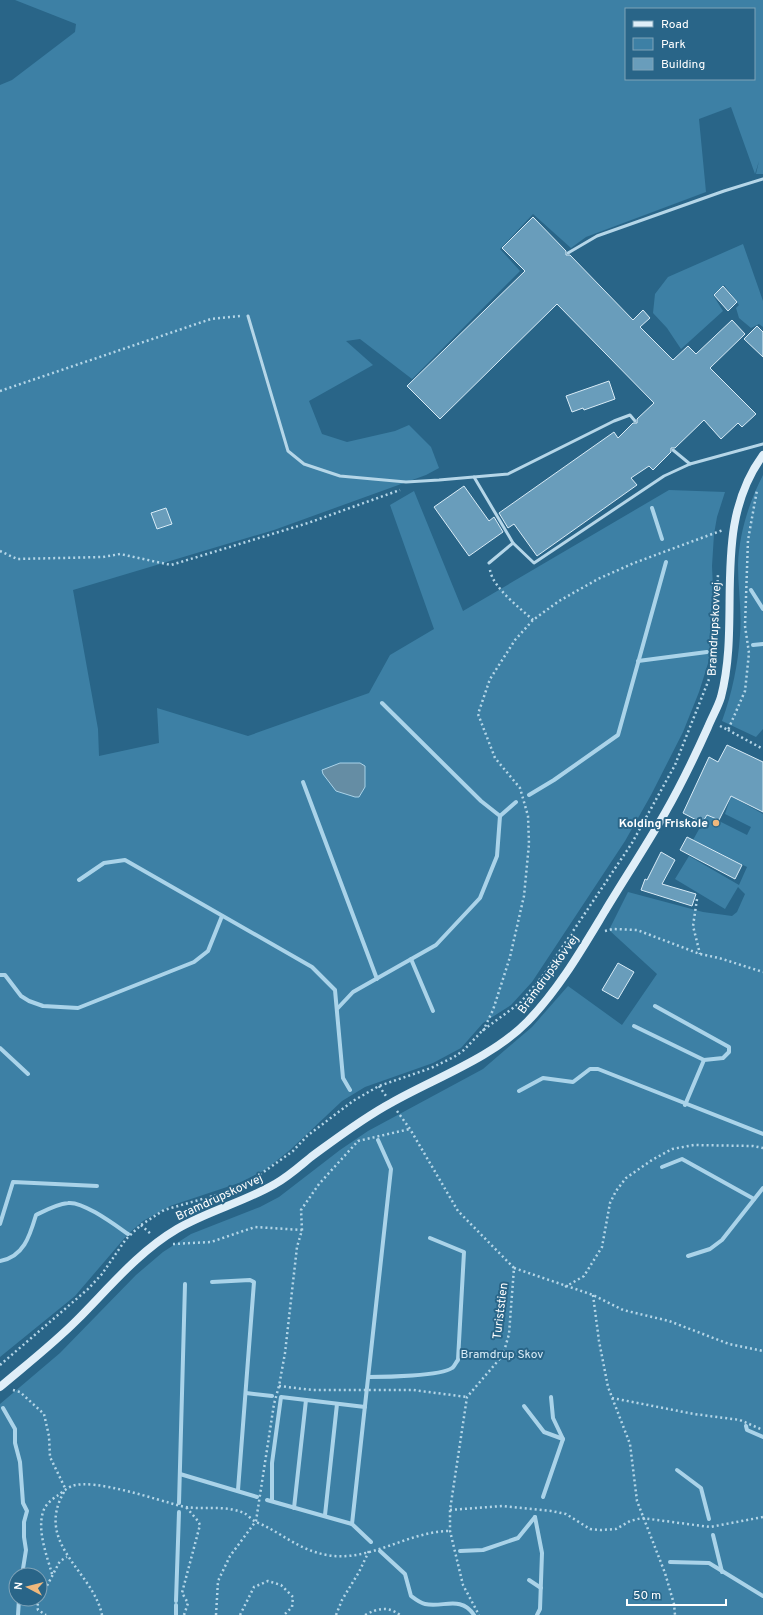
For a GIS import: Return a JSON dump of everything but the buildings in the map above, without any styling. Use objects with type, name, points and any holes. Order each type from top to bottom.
[{"type":"street","name":"Bramdrupskovvej","points":[[1,1386],[74,1324],[139,1257],[159,1241],[194,1220],[247,1199],[279,1182],[338,1137],[391,1103],[430,1084],[481,1056],[526,1024],[564,977],[666,811],[695,757],[720,700],[725,672],[728,531],[749,477],[763,455]]},
{"type":"lane","points":[[568,253],[597,236],[724,191],[763,179]]},
{"type":"lane","points":[[248,316],[288,451],[304,464],[340,476],[406,482],[508,474],[630,415],[635,421]]},
{"type":"lane","points":[[474,477],[513,544],[534,563],[664,476],[690,464],[763,444]]},
{"type":"lane","points":[[673,450],[690,464]]},
{"type":"lane","points":[[489,563],[513,544]]},
{"type":"path","points":[[0,390],[211,319],[248,316]]},
{"type":"path","points":[[0,551],[17,559],[103,557],[120,554],[171,565],[308,523],[403,489]]},
{"type":"path","points":[[728,730],[745,691],[749,653],[745,626],[748,540],[757,489]]},
{"type":"path","points":[[725,523],[728,531]]},
{"type":"path","points":[[723,537],[728,531]]},
{"type":"path","points":[[482,1032],[493,1010],[510,957],[524,896],[529,844],[528,816],[520,788],[494,758],[478,714],[490,679],[515,640],[533,620],[559,601],[598,579],[634,563],[728,531]]},
{"type":"path","points":[[489,563],[491,577],[510,600],[533,620]]},
{"type":"path","points":[[379,1086],[431,1068],[454,1057],[464,1050],[482,1032],[521,1002],[545,973],[632,843],[675,765],[713,669],[716,637],[718,572]]},
{"type":"path","points":[[711,721],[763,749]]},
{"type":"path","points":[[697,899],[693,926],[700,954]]},
{"type":"path","points":[[591,934],[613,929],[637,930],[700,954],[719,958],[763,972]]},
{"type":"path","name":"Turiststien","points":[[391,1103],[410,1129],[458,1211],[514,1268],[509,1334],[503,1355],[467,1397]]},
{"type":"path","points":[[216,1615],[218,1581],[230,1556],[256,1521],[274,1404],[280,1386],[291,1304],[296,1247],[302,1230],[301,1210],[319,1184],[358,1141],[410,1129]]},
{"type":"path","points":[[565,1287],[584,1276],[602,1247],[610,1203],[616,1190],[626,1178],[652,1160],[672,1150],[694,1145],[746,1146],[763,1148]]},
{"type":"path","points":[[159,1241],[176,1244],[211,1242],[255,1227],[302,1230]]},
{"type":"path","points":[[514,1268],[565,1287],[593,1295],[623,1310],[669,1321],[729,1344],[763,1351]]},
{"type":"path","points":[[593,1295],[599,1341],[612,1398],[630,1444],[634,1485],[642,1518],[665,1573],[674,1604],[675,1615]]},
{"type":"path","points":[[1,1386],[20,1392],[44,1414],[49,1436],[50,1457],[66,1490]]},
{"type":"path","points":[[280,1386],[312,1390],[413,1390],[467,1397],[450,1510],[450,1531],[464,1585],[479,1615]]},
{"type":"path","points":[[612,1398],[694,1414],[740,1420],[763,1430]]},
{"type":"path","points":[[52,1574],[46,1552],[42,1525],[43,1512],[48,1503],[72,1486],[101,1486],[186,1507],[230,1509],[244,1513],[295,1544],[308,1550],[340,1556],[359,1555],[420,1535],[438,1531],[450,1531]]},
{"type":"path","points":[[66,1490],[56,1512],[56,1526],[59,1539],[67,1556],[92,1589],[102,1615]]},
{"type":"path","points":[[450,1510],[502,1506],[551,1511],[566,1514],[590,1529],[601,1530],[616,1529],[630,1521],[642,1518],[710,1526],[763,1516]]},
{"type":"path","points":[[184,1615],[188,1603],[182,1593],[200,1525],[186,1507]]},
{"type":"path","points":[[336,1615],[342,1600],[359,1572],[369,1551]]},
{"type":"path","points":[[48,1585],[52,1574],[60,1561],[67,1556]]},
{"type":"path","points":[[240,1615],[254,1587],[268,1580],[282,1585],[293,1597],[292,1607],[284,1615]]},
{"type":"path","points":[[37,1607],[38,1610],[46,1615]]},
{"type":"path","points":[[365,1615],[385,1608],[394,1610],[400,1615]]},
{"type":"green space","points":[[15,0],[763,0],[763,174],[756,174],[759,161],[755,174],[731,107],[699,119],[706,192],[586,237],[571,248],[533,214],[500,249],[520,271],[412,379],[360,339],[346,341],[373,365],[309,401],[322,434],[347,442],[395,431],[409,425],[431,447],[439,468],[426,475],[274,530],[73,590],[98,729],[99,756],[159,743],[157,708],[248,736],[369,693],[390,655],[434,629],[390,505],[414,491],[463,611],[669,490],[725,492],[717,517],[714,534],[712,566],[714,612],[711,654],[699,692],[683,732],[651,795],[625,841],[532,982],[511,1005],[483,1023],[461,1048],[433,1063],[365,1087],[342,1101],[290,1150],[265,1170],[239,1183],[170,1206],[143,1221],[128,1234],[75,1296],[0,1357],[0,85],[12,80],[75,32],[76,24]]},
{"type":"green space","points":[[743,244],[763,301],[763,327],[759,324],[751,328],[739,318],[736,308],[739,305],[724,285],[713,295],[723,311],[681,349],[667,328],[653,313],[655,294],[668,277]]},
{"type":"green space","points":[[763,475],[763,729],[756,737],[722,721],[729,700],[738,657],[741,618],[738,565],[740,542],[749,507]]},
{"type":"green space","name":"Bramdrup Skov","points":[[731,796],[763,814],[763,1615],[0,1615],[0,1404],[60,1353],[136,1275],[163,1252],[191,1234],[260,1207],[279,1197],[340,1150],[368,1131],[483,1069],[532,1027],[568,986],[622,1025],[657,974],[609,930],[628,892],[703,912],[732,916],[737,912],[745,894],[738,887],[725,909],[675,879],[689,856],[739,885],[747,867],[693,840],[707,815],[747,835],[751,827],[725,814]]},
{"type":"shaded area","points":[[340,763],[360,763],[365,766],[365,787],[359,797],[336,791],[323,774],[322,770]]},
{"type":"waterway","points":[[652,508],[662,539]]},
{"type":"waterway","points":[[529,795],[554,780],[618,735],[666,562]]},
{"type":"waterway","points":[[751,590],[763,609]]},
{"type":"waterway","points":[[753,645],[763,644]]},
{"type":"waterway","points":[[638,661],[707,652]]},
{"type":"waterway","points":[[337,1009],[353,992],[436,945],[480,898],[497,856],[500,816],[481,801],[382,703]]},
{"type":"waterway","points":[[303,782],[377,979]]},
{"type":"waterway","points":[[500,816],[516,802]]},
{"type":"waterway","points":[[79,880],[104,863],[125,860],[312,967],[335,990],[343,1078],[350,1090]]},
{"type":"waterway","points":[[0,975],[5,975],[21,996],[29,1001],[43,1006],[78,1008],[194,962],[208,951],[222,916]]},
{"type":"waterway","points":[[411,959],[433,1011]]},
{"type":"waterway","points":[[655,1006],[729,1047],[729,1052],[723,1058],[704,1060],[685,1105]]},
{"type":"waterway","points":[[634,1026],[704,1060]]},
{"type":"waterway","points":[[0,1048],[28,1074]]},
{"type":"waterway","points":[[519,1091],[543,1078],[573,1082],[590,1069],[598,1069],[763,1134]]},
{"type":"waterway","points":[[352,1524],[391,1169],[378,1140]]},
{"type":"waterway","points":[[662,1167],[682,1159],[754,1199]]},
{"type":"waterway","points":[[0,1224],[13,1182],[97,1186]]},
{"type":"waterway","points":[[688,1256],[710,1249],[722,1240],[763,1188]]},
{"type":"waterway","points":[[0,1261],[15,1255],[25,1244],[36,1215],[68,1203],[74,1203],[90,1210],[128,1234]]},
{"type":"waterway","points":[[369,1377],[412,1376],[437,1373],[454,1367],[458,1360],[464,1252],[430,1238]]},
{"type":"waterway","points":[[212,1282],[250,1280],[254,1282],[238,1490]]},
{"type":"waterway","points":[[179,1503],[185,1284]]},
{"type":"waterway","points":[[246,1393],[272,1396]]},
{"type":"waterway","points":[[272,1501],[272,1463],[281,1397],[365,1407]]},
{"type":"waterway","points":[[543,1497],[563,1439],[553,1418],[551,1397]]},
{"type":"waterway","points":[[294,1508],[306,1400]]},
{"type":"waterway","points":[[325,1515],[337,1404]]},
{"type":"waterway","points":[[524,1406],[544,1432],[563,1439]]},
{"type":"waterway","points":[[3,1408],[15,1429],[15,1443],[20,1462],[23,1503],[27,1511],[24,1522],[26,1550],[23,1567]]},
{"type":"waterway","points":[[746,1426],[747,1430],[763,1437]]},
{"type":"waterway","points":[[677,1470],[701,1488],[709,1519]]},
{"type":"waterway","points":[[180,1474],[257,1497]]},
{"type":"waterway","points":[[267,1500],[352,1524],[371,1542]]},
{"type":"waterway","points":[[176,1601],[179,1512]]},
{"type":"waterway","points":[[535,1517],[542,1553],[540,1609],[537,1615]]},
{"type":"waterway","points":[[460,1551],[483,1550],[518,1538],[535,1517]]},
{"type":"waterway","points":[[713,1535],[722,1572]]},
{"type":"waterway","points":[[380,1551],[405,1574],[411,1596],[416,1600],[432,1605],[463,1605],[474,1615]]},
{"type":"waterway","points":[[670,1562],[709,1563],[763,1596]]},
{"type":"waterway","points":[[529,1580],[541,1588]]},
{"type":"waterway","points":[[176,1605],[176,1615]]},
{"type":"waterway","points":[[18,1607],[18,1615]]},
{"type":"place","name":"Kolding Friskole","points":[[716,823]]}]
